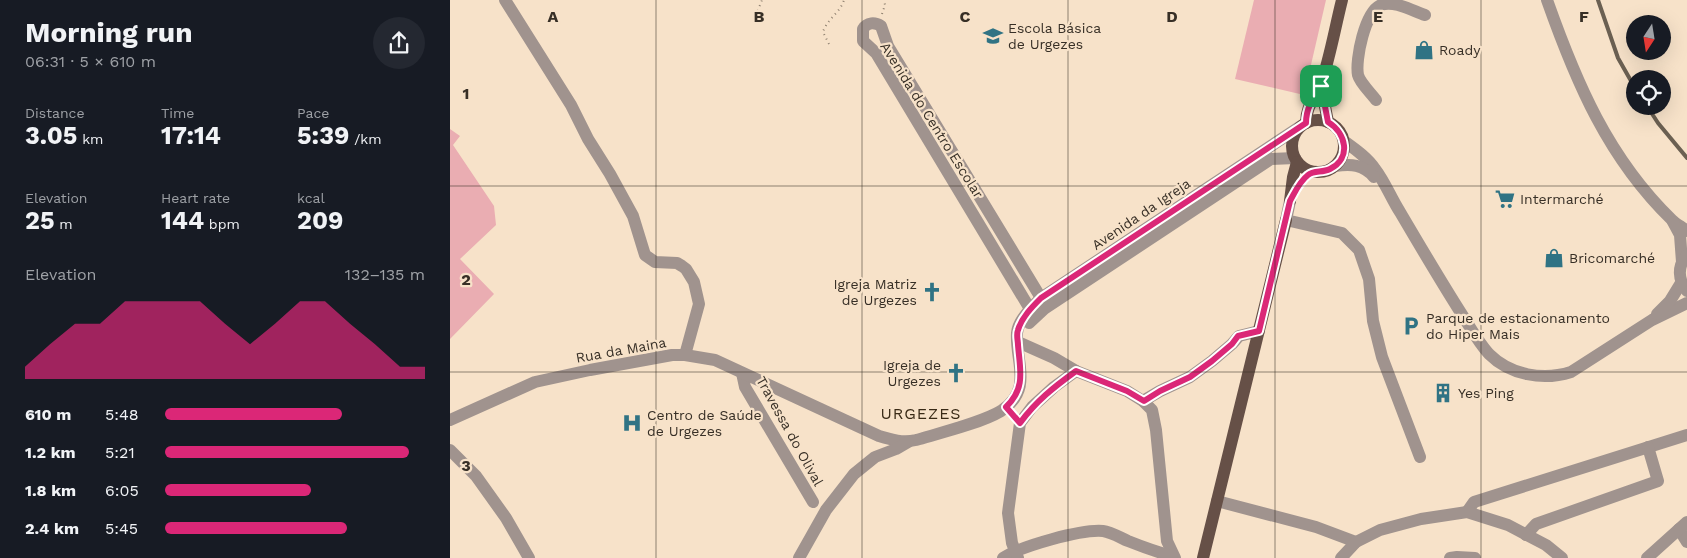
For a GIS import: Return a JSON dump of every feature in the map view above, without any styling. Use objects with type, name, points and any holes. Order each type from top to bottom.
[{"type":"main road","points":[[1303,124],[1320,120],[1335,126],[1341,133],[1344,141],[1344,150],[1341,159],[1335,166],[1328,170],[1312,172],[1304,168],[1296,160],[1292,150],[1292,141],[1295,133],[1303,124],[1309,104],[1321,86],[1342,0]]},
{"type":"main road","points":[[1321,86],[1328,122]]},
{"type":"main road","points":[[1290,201],[1296,160]]},
{"type":"main road","points":[[1290,201],[1300,183],[1312,172]]},
{"type":"main road","points":[[1203,558],[1286,220]]},
{"type":"street","points":[[505,0],[571,105],[588,139],[614,179],[633,216],[646,255],[655,262],[677,263],[686,269],[694,282],[699,304],[684,355]]},
{"type":"street","points":[[1547,0],[1566,54],[1581,90],[1599,125],[1631,173],[1673,222],[1680,235],[1685,258],[1680,274],[1684,287],[1652,320]]},
{"type":"street","points":[[1376,100],[1359,77],[1357,62],[1367,23],[1374,10],[1382,5],[1392,4],[1426,15]]},
{"type":"street","name":"Avenida do Centro Escolar","points":[[1030,309],[876,53],[863,41],[863,30],[869,23],[882,26],[886,42],[893,54],[1041,298]]},
{"type":"street","name":"Avenida da Igreja","points":[[1006,407],[1019,386],[1022,370],[1017,332],[1030,309],[1041,298],[1303,124]]},
{"type":"street","points":[[1344,141],[1375,168],[1442,283],[1474,333],[1490,354],[1506,366],[1523,374],[1559,376],[1587,363],[1652,320],[1687,303]]},
{"type":"street","name":"Avenida da Igreja","points":[[1018,342],[1036,314],[1271,159],[1296,160]]},
{"type":"street","points":[[1335,166],[1352,164],[1362,167],[1370,172],[1389,194]]},
{"type":"street","points":[[1290,201],[1286,220],[1342,233],[1359,250],[1370,279],[1373,321],[1382,357],[1420,457]]},
{"type":"street","points":[[1673,222],[1687,231]]},
{"type":"street","points":[[1144,401],[1190,377],[1232,344],[1238,336],[1259,331]]},
{"type":"street","points":[[1018,342],[1076,371],[1127,391],[1144,401],[1152,410],[1156,430],[1167,541],[1173,557]]},
{"type":"street","name":"Rua da Maina","points":[[450,420],[535,382],[590,370],[684,355],[715,360],[879,436],[900,442],[908,442],[979,420],[1006,407]]},
{"type":"street","points":[[1016,554],[1008,514],[1020,423],[1032,407],[1054,387],[1076,371]]},
{"type":"street","name":"Travessa do Olival","points":[[742,373],[745,387],[813,502]]},
{"type":"street","points":[[1006,407],[1020,423]]},
{"type":"street","points":[[1467,512],[1474,502],[1687,435]]},
{"type":"street","points":[[876,457],[879,448],[879,436]]},
{"type":"street","points":[[799,558],[826,510],[854,474],[876,457],[908,442]]},
{"type":"street","points":[[1526,534],[1536,524],[1658,481],[1648,447]]},
{"type":"street","points":[[450,450],[481,483],[506,518],[528,558]]},
{"type":"street","points":[[1217,501],[1316,527],[1356,542]]},
{"type":"street","points":[[1341,558],[1356,542],[1380,530],[1421,519],[1467,512],[1508,525],[1546,545],[1562,558]]},
{"type":"street","points":[[1647,558],[1683,526],[1687,542]]},
{"type":"street","points":[[1003,558],[1016,554],[1031,545],[1088,532],[1104,531],[1173,557]]},
{"type":"street","points":[[1450,558],[1475,558]]},
{"type":"path","points":[[754,20],[762,0]]},
{"type":"path","points":[[829,44],[824,32],[825,25],[839,11],[844,0]]},
{"type":"shaded area","points":[[1254,0],[1326,0],[1304,95],[1235,79]]},
{"type":"shaded area","points":[[450,129],[460,136],[453,145],[494,206],[496,225],[460,259],[494,294],[450,339]]},
{"type":"railway","points":[[1598,0],[1618,58],[1626,72]]},
{"type":"railway","points":[[1653,115],[1687,158]]},
{"type":"place","name":"Escola Básica de Urgezes","points":[[993,36]]},
{"type":"place","name":"Roady","points":[[1424,50]]},
{"type":"place","name":"Intermarché","points":[[1505,199]]},
{"type":"place","name":"Bricomarché","points":[[1554,258]]},
{"type":"place","name":"Igreja Matriz de Urgezes","points":[[932,292]]},
{"type":"place","name":"Parque de estacionamento do Hiper Mais","points":[[1411,326]]},
{"type":"place","name":"Igreja de Urgezes","points":[[956,373]]},
{"type":"place","name":"Yes Ping","points":[[1443,393]]},
{"type":"place","name":"Centro de Saúde de Urgezes","points":[[632,423]]},
{"type":"district","name":"URGEZES","points":[[921,413]]},
{"type":"route","points":[[1321,86],[1328,122],[1341,133],[1344,141],[1344,150],[1341,159],[1335,166],[1328,170],[1312,172],[1306,176],[1290,201],[1259,331],[1238,336],[1232,344],[1190,377],[1144,401],[1127,391],[1076,371],[1054,387],[1032,407],[1020,423],[1006,407],[1015,395],[1021,378],[1022,370],[1017,332],[1030,309],[1041,298],[1306,123],[1309,104],[1321,86]]}]
